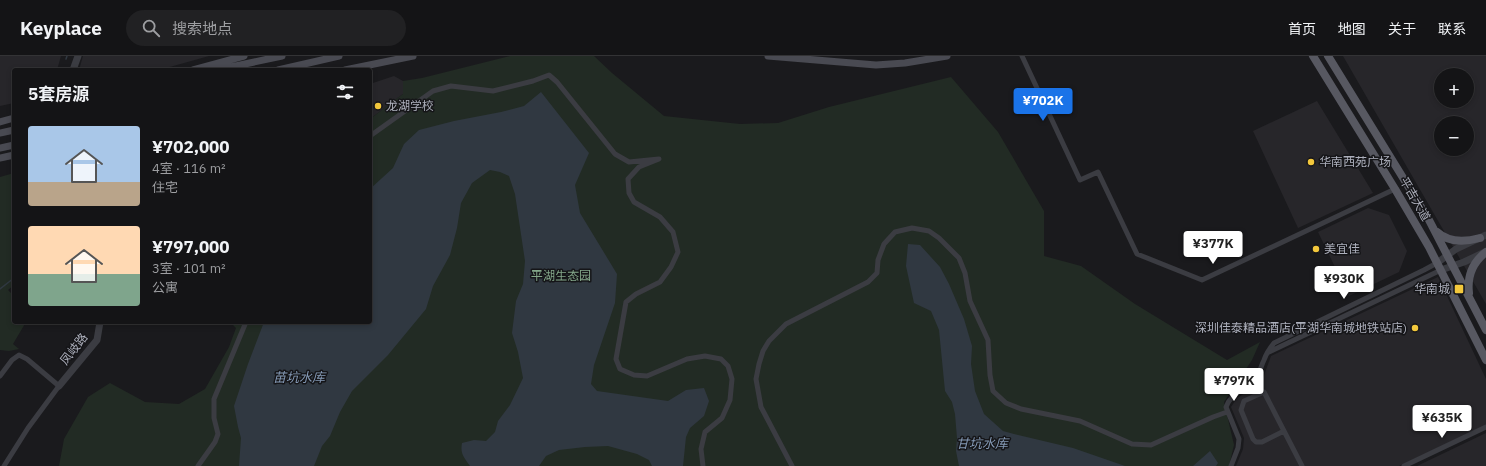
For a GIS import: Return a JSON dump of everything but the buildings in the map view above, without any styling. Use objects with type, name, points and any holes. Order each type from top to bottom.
[{"type":"main road","points":[[200,68],[244,56]]},
{"type":"main road","points":[[226,68],[282,56]]},
{"type":"main road","points":[[287,68],[339,56]]},
{"type":"main road","points":[[354,68],[413,56]]},
{"type":"main road","points":[[768,56],[876,64],[905,63],[947,56]]},
{"type":"main road","name":"平吉大道","points":[[1313,56],[1395,189],[1439,266],[1486,360]]},
{"type":"main road","name":"平吉大道","points":[[1328,56],[1416,196],[1485,327]]},
{"type":"main road","points":[[0,118],[12,117]]},
{"type":"main road","points":[[0,122],[12,118]]},
{"type":"main road","points":[[0,133],[12,130]]},
{"type":"main road","points":[[0,148],[12,145]]},
{"type":"main road","points":[[0,158],[12,155]]},
{"type":"main road","points":[[1435,231],[1444,237],[1459,241],[1483,236]]},
{"type":"main road","points":[[1472,301],[1469,288],[1470,275],[1475,263],[1486,252]]},
{"type":"street","points":[[1022,56],[1080,180],[1098,172],[1137,254],[1202,280],[1395,189]]},
{"type":"street","points":[[70,68],[77,59]]},
{"type":"street","points":[[372,135],[433,91],[451,86],[493,91],[533,81],[549,75],[557,82],[615,154],[629,162],[659,159],[639,167],[628,179],[629,193],[634,202],[660,217],[673,232],[678,252],[671,267],[660,282],[636,294],[626,302],[616,359],[620,369],[634,375],[647,376],[687,359],[705,356],[721,358],[728,366],[732,379],[730,400],[722,418],[705,432],[701,449],[703,466]]},
{"type":"street","points":[[792,466],[761,406],[756,379],[763,351],[769,341],[786,324],[868,282],[877,273],[878,260],[886,241],[895,232],[912,228],[929,231],[940,238],[959,258],[965,273],[970,301],[988,340],[990,375],[993,391],[1006,403],[1021,409],[1080,421],[1132,444],[1151,445],[1227,412]]},
{"type":"street","points":[[1268,353],[1439,266],[1448,255],[1483,236]]},
{"type":"street","points":[[1232,466],[1238,448],[1239,439],[1226,407],[1233,395],[1249,385],[1258,376],[1264,359],[1274,343],[1424,270],[1439,266],[1454,266],[1486,252]]},
{"type":"street","name":"凤岐路","points":[[59,386],[97,340],[100,324]]},
{"type":"street","points":[[198,466],[215,442],[218,434],[214,418],[214,399],[246,324]]},
{"type":"street","points":[[0,376],[12,360],[19,355],[27,359],[59,386],[28,428],[4,466]]},
{"type":"street","points":[[1284,431],[1262,442],[1256,442],[1253,439],[1241,410],[1244,401],[1264,392],[1302,466]]},
{"type":"street","points":[[1404,466],[1486,427]]},
{"type":"shaded area","points":[[0,56],[61,56],[58,68],[12,68],[12,103],[0,106]]},
{"type":"shaded area","points":[[83,56],[209,56],[166,68],[80,68]]},
{"type":"shaded area","name":"华南城","points":[[1343,56],[1486,56],[1486,304]]},
{"type":"shaded area","name":"龙湖学校","points":[[394,76],[403,81],[403,94],[372,117],[372,83]]},
{"type":"shaded area","name":"华南西苑广场","points":[[1317,101],[1373,193],[1298,228],[1253,131]]},
{"type":"shaded area","points":[[1368,208],[1389,215],[1407,251],[1399,272],[1349,296],[1318,232]]},
{"type":"shaded area","points":[[1438,277],[1486,379],[1486,425],[1399,466],[1236,466],[1243,449],[1244,438],[1231,407],[1237,398],[1252,389],[1263,378],[1271,356]]},
{"type":"shaded area","points":[[1486,433],[1486,466],[1417,466]]},
{"type":"green space","name":"平湖生态园","points":[[510,56],[594,56],[664,116],[740,124],[778,123],[829,107],[951,77],[998,132],[1044,211],[1044,256],[1081,266],[1135,304],[1227,360],[1260,342],[1252,360],[1224,402],[1234,445],[1229,466],[59,466],[64,439],[88,397],[110,383],[145,402],[179,404],[205,389],[229,347],[236,328],[232,324],[372,324],[372,117],[403,94],[403,81],[422,78]]},
{"type":"green space","points":[[12,174],[12,287],[8,290],[12,294],[12,324],[25,324],[13,344],[19,349],[9,351],[0,350],[0,177]]},
{"type":"water","name":"苗坑水库","points":[[541,92],[589,153],[575,185],[580,213],[617,274],[615,303],[594,365],[591,384],[597,391],[668,401],[686,390],[704,388],[709,401],[704,416],[690,428],[686,437],[683,466],[652,466],[649,460],[637,454],[608,446],[559,450],[546,456],[539,466],[470,466],[464,458],[462,453],[462,443],[474,440],[486,441],[495,432],[498,421],[510,405],[523,378],[518,352],[512,333],[516,301],[523,284],[525,261],[515,194],[509,176],[490,170],[472,183],[461,203],[457,228],[450,255],[433,286],[426,309],[388,355],[352,391],[340,412],[330,436],[322,446],[314,466],[239,466],[241,438],[234,406],[263,324],[372,324],[372,187],[393,168],[404,144],[419,130],[524,106]]},
{"type":"water","name":"甘坑水库","points":[[908,244],[920,245],[940,267],[949,284],[964,319],[972,346],[971,364],[975,391],[984,414],[1003,431],[1073,448],[1125,466],[959,466],[956,451],[957,438],[955,414],[952,402],[945,391],[939,330],[931,311],[914,303],[906,266]]},
{"type":"water","points":[[1210,451],[1218,463],[1216,466],[1193,466]]},
{"type":"waterway","points":[[0,289],[12,280]]},
{"type":"place","name":"龙湖学校","points":[[378,106]]},
{"type":"place","name":"华南西苑广场","points":[[1311,162]]},
{"type":"place","name":"美宜佳","points":[[1316,249]]},
{"type":"place","name":"华南城","points":[[1459,289]]},
{"type":"place","name":"深圳佳泰精品酒店(平湖华南城地铁站店)","points":[[1415,328]]}]
